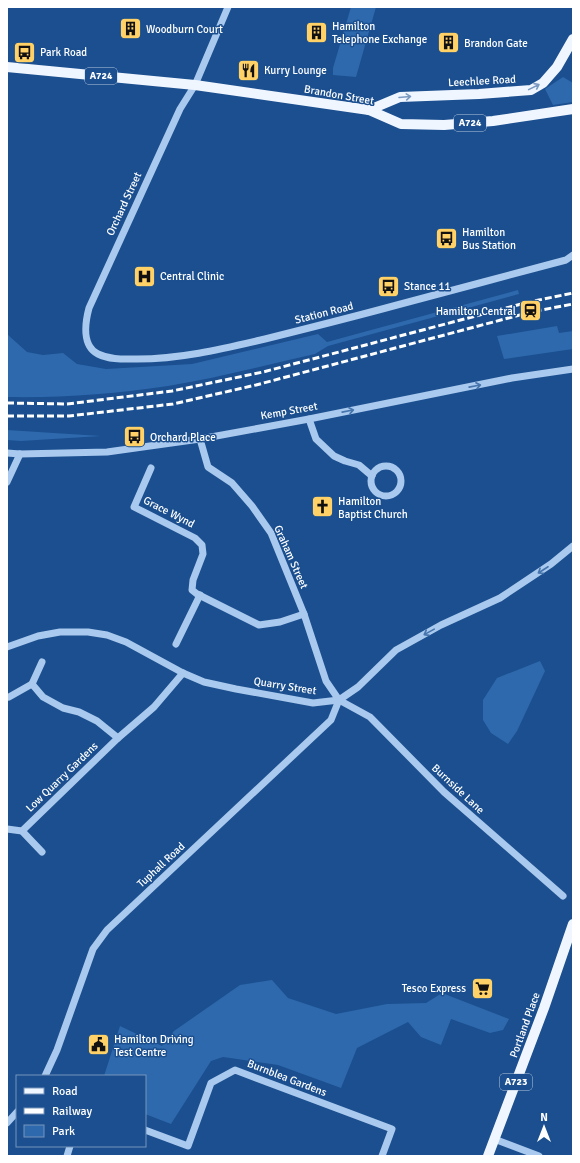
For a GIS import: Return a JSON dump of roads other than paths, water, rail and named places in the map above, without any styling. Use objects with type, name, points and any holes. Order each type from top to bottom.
[{"type":"main road","name":"Leechlee Road","points":[[369,110],[400,97],[479,94],[531,90],[543,83],[557,67],[573,39]]},
{"type":"main road","name":"A724","points":[[7,67],[195,85]]},
{"type":"main road","name":"Brandon Street","points":[[195,85],[369,110],[401,124],[444,126],[494,121],[573,109]]},
{"type":"main road","name":"Portland Place","points":[[488,1156],[544,1008],[573,924]]},
{"type":"street","name":"Orchard Street","points":[[86,336],[85,321],[95,293],[180,109],[195,85],[228,7]]},
{"type":"street","name":"Station Road","points":[[86,336],[89,346],[94,352],[99,355],[116,359],[146,359],[190,355],[322,325],[566,260],[573,255]]},
{"type":"street","name":"Kemp Street","points":[[7,453],[108,452],[309,419],[512,378],[573,369]]},
{"type":"street","points":[[309,419],[316,438],[334,456],[359,465],[372,476]]},
{"type":"street","name":"Graham Street","points":[[200,438],[208,467],[232,482],[252,506],[271,533],[304,614],[326,681],[338,700]]},
{"type":"street","points":[[7,482],[20,454]]},
{"type":"street","points":[[387,466],[393,468],[401,477],[400,488],[391,496],[380,495],[375,492],[372,487],[372,476],[381,467],[387,466]]},
{"type":"street","name":"Grace Wynd","points":[[151,468],[134,507],[195,538],[202,545],[203,554],[193,580],[192,590],[200,595]]},
{"type":"street","name":"Quarry Street","points":[[7,647],[38,636],[60,632],[88,632],[107,635],[126,642],[183,673],[204,682],[313,703],[338,700],[358,687],[396,650],[441,625],[500,598],[551,564],[573,546]]},
{"type":"street","points":[[176,644],[200,595],[259,625],[280,622],[304,614]]},
{"type":"street","points":[[9,697],[32,684],[42,662]]},
{"type":"street","name":"Low Quarry Gardens","points":[[22,831],[118,738],[154,707],[183,673]]},
{"type":"street","points":[[32,684],[43,697],[63,708],[79,712],[97,721],[118,738]]},
{"type":"street","name":"Burnside Lane","points":[[338,700],[370,717],[444,792],[563,896]]},
{"type":"street","name":"Tuphall Road","points":[[45,1075],[57,1050],[93,949],[108,930],[331,720],[338,700]]},
{"type":"street","points":[[7,829],[22,831],[42,852]]},
{"type":"street","name":"Burnblea Gardens","points":[[146,1130],[188,1146],[211,1083],[235,1070],[392,1129],[382,1156]]},
{"type":"street","points":[[7,1123],[16,1113]]},
{"type":"street","points":[[494,1139],[540,1156]]},
{"type":"railway","points":[[7,403],[67,404],[172,391],[263,372],[529,302],[573,293]]},
{"type":"railway","points":[[7,416],[69,416],[173,404],[256,385],[531,312],[573,304]]},
{"type":"place","name":"Woodburn Court","points":[[131,29]]},
{"type":"place","name":"Hamilton Telephone Exchange","points":[[316,32]]},
{"type":"place","name":"Brandon Gate","points":[[449,43]]},
{"type":"place","name":"Park Road","points":[[25,52]]},
{"type":"place","name":"Kurry Lounge","points":[[249,70]]},
{"type":"place","name":"Hamilton Bus Station","points":[[447,238]]},
{"type":"place","name":"Central Clinic","points":[[145,276]]},
{"type":"place","name":"Stance 11","points":[[388,286]]},
{"type":"place","name":"Hamilton Central","points":[[531,311]]},
{"type":"place","name":"Orchard Place","points":[[135,437]]},
{"type":"place","name":"Hamilton Baptist Church","points":[[322,507]]},
{"type":"place","name":"Tesco Express","points":[[482,988]]},
{"type":"place","name":"Hamilton Driving Test Centre","points":[[98,1045]]}]
